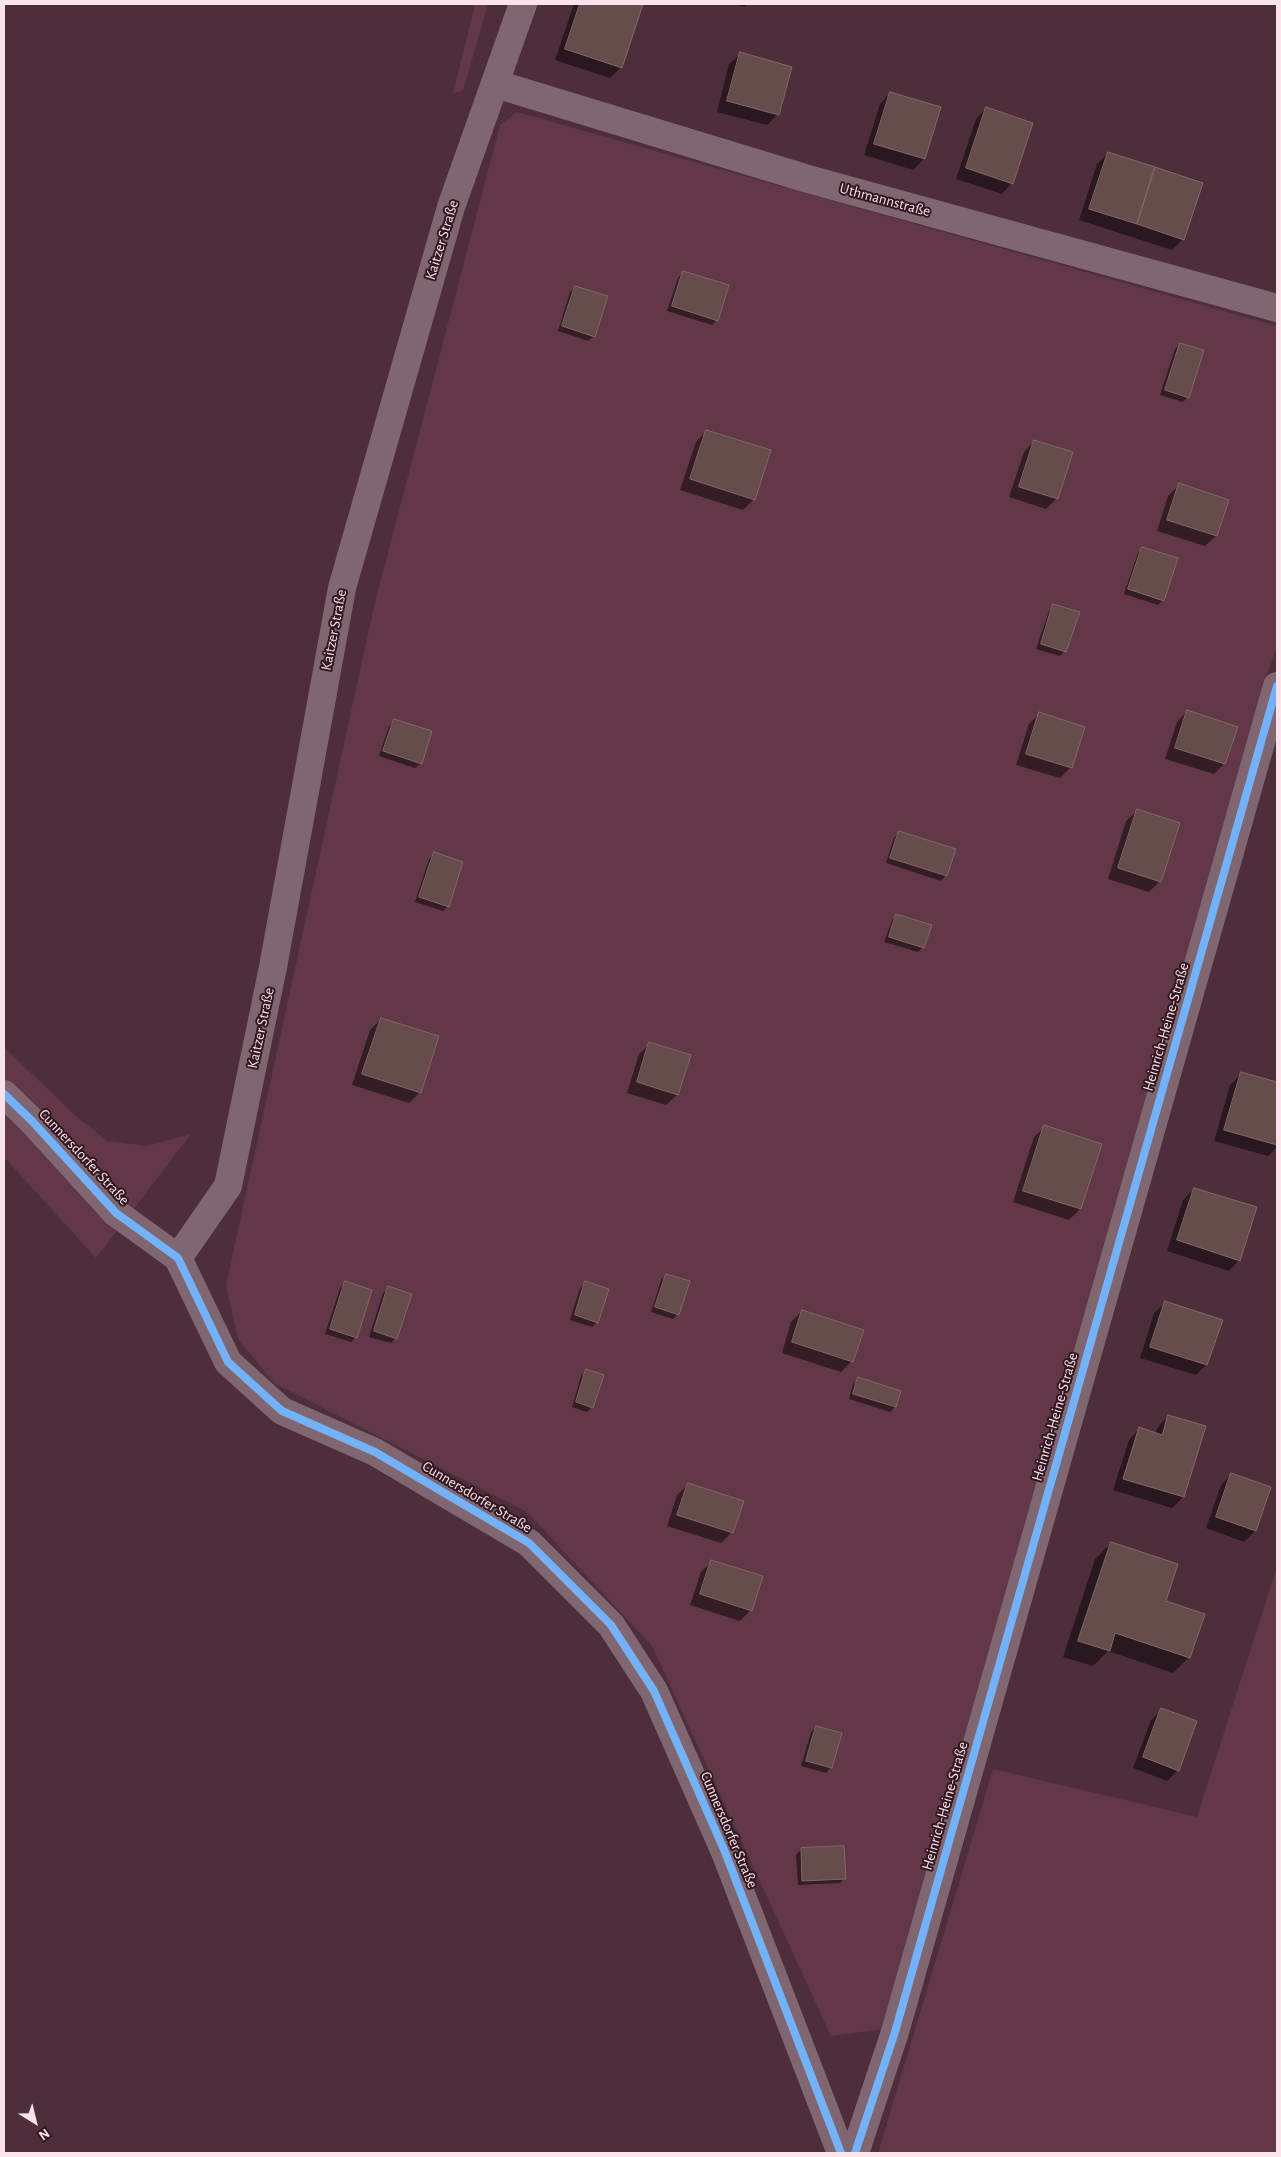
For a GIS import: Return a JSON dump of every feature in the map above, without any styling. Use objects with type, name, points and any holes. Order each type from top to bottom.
[{"type":"street","name":"Kaitzer Straße","points":[[178,1258],[228,1186],[274,967],[342,588],[451,207],[523,4]]},
{"type":"street","name":"Uthmannstraße","points":[[496,84],[808,179],[1277,308]]},
{"type":"street","name":"Heinrich-Heine-Straße","points":[[855,2153],[895,2032],[1277,686]]},
{"type":"street","name":"Cunnersdorfer Straße","points":[[4,1094],[116,1213],[178,1258],[228,1362],[282,1411],[375,1452],[529,1543],[611,1625],[654,1691],[725,1852],[841,2153]]},
{"type":"shaded area","points":[[475,4],[488,4],[463,91],[453,93]]},
{"type":"shaded area","points":[[517,112],[1277,326],[1277,645],[1262,690],[884,2029],[831,2036],[652,1646],[527,1512],[274,1383],[238,1339],[226,1285],[374,606],[500,125]]},
{"type":"shaded area","points":[[4,1047],[79,1119],[108,1141],[147,1146],[191,1134],[96,1258],[4,1157]]},
{"type":"shaded area","points":[[1277,1567],[1277,2153],[878,2153],[993,1769],[1197,1817]]},
{"type":"building","points":[[580,4],[643,4],[622,68],[565,49]]},
{"type":"building","points":[[740,52],[792,67],[779,115],[727,101]]},
{"type":"building","points":[[890,92],[941,107],[925,159],[874,144]]},
{"type":"building","points":[[986,107],[1033,123],[1013,184],[966,168]]},
{"type":"building","points":[[1108,152],[1155,167],[1137,224],[1089,209]]},
{"type":"building","points":[[1155,167],[1203,183],[1184,240],[1137,224]]},
{"type":"building","points":[[683,271],[729,285],[718,321],[672,306]]},
{"type":"building","points":[[575,286],[608,296],[595,337],[562,326]]},
{"type":"building","points":[[1180,343],[1204,350],[1189,398],[1165,390]]},
{"type":"building","points":[[706,430],[771,450],[755,500],[690,479]]},
{"type":"building","points":[[1034,440],[1073,452],[1058,499],[1019,487]]},
{"type":"building","points":[[1179,483],[1229,500],[1217,536],[1167,520]]},
{"type":"building","points":[[1142,547],[1178,558],[1164,601],[1128,589]]},
{"type":"building","points":[[1053,604],[1080,612],[1066,652],[1041,644]]},
{"type":"building","points":[[1187,710],[1238,727],[1225,764],[1175,748]]},
{"type":"building","points":[[1039,712],[1085,727],[1072,768],[1026,754]]},
{"type":"building","points":[[394,719],[432,731],[422,764],[383,751]]},
{"type":"building","points":[[1137,809],[1180,823],[1161,882],[1118,868]]},
{"type":"building","points":[[899,831],[956,849],[947,876],[890,858]]},
{"type":"building","points":[[434,852],[463,862],[449,907],[419,897]]},
{"type":"building","points":[[896,914],[932,925],[924,948],[889,937]]},
{"type":"building","points":[[381,1018],[439,1036],[421,1093],[362,1074]]},
{"type":"building","points":[[649,1042],[691,1055],[678,1095],[637,1082]]},
{"type":"building","points":[[1241,1072],[1277,1082],[1277,1145],[1224,1130]]},
{"type":"building","points":[[1044,1125],[1102,1144],[1081,1209],[1023,1191]]},
{"type":"building","points":[[1194,1188],[1257,1207],[1240,1261],[1177,1240]]},
{"type":"building","points":[[666,1274],[690,1281],[679,1315],[655,1307]]},
{"type":"building","points":[[345,1281],[372,1290],[357,1338],[330,1329]]},
{"type":"building","points":[[585,1281],[609,1289],[598,1323],[575,1315]]},
{"type":"building","points":[[388,1286],[412,1294],[397,1339],[374,1331]]},
{"type":"building","points":[[1165,1301],[1223,1320],[1207,1365],[1150,1347]]},
{"type":"building","points":[[802,1310],[864,1330],[853,1362],[792,1342]]},
{"type":"building","points":[[586,1369],[604,1375],[593,1408],[576,1402]]},
{"type":"building","points":[[858,1377],[901,1391],[896,1407],[853,1394]]},
{"type":"building","points":[[1168,1415],[1206,1426],[1184,1497],[1123,1479],[1139,1427],[1162,1435]]},
{"type":"building","points":[[1231,1473],[1271,1487],[1256,1531],[1216,1517]]},
{"type":"building","points":[[688,1483],[744,1501],[733,1533],[677,1515]]},
{"type":"building","points":[[1111,1542],[1178,1564],[1166,1601],[1205,1614],[1190,1658],[1115,1633],[1110,1651],[1078,1641]]},
{"type":"building","points":[[711,1560],[763,1576],[752,1611],[700,1594]]},
{"type":"building","points":[[1161,1708],[1197,1721],[1179,1771],[1143,1757]]},
{"type":"building","points":[[816,1726],[842,1733],[832,1768],[806,1761]]},
{"type":"building","points":[[844,1846],[846,1879],[802,1881],[801,1848]]},
{"type":"cycle path","points":[[855,2153],[895,2032],[1277,686]]},
{"type":"cycle path","points":[[4,1094],[32,1121],[116,1213],[178,1258],[228,1362],[282,1411],[375,1452],[529,1543],[611,1625],[654,1691],[725,1852],[841,2153]]}]
